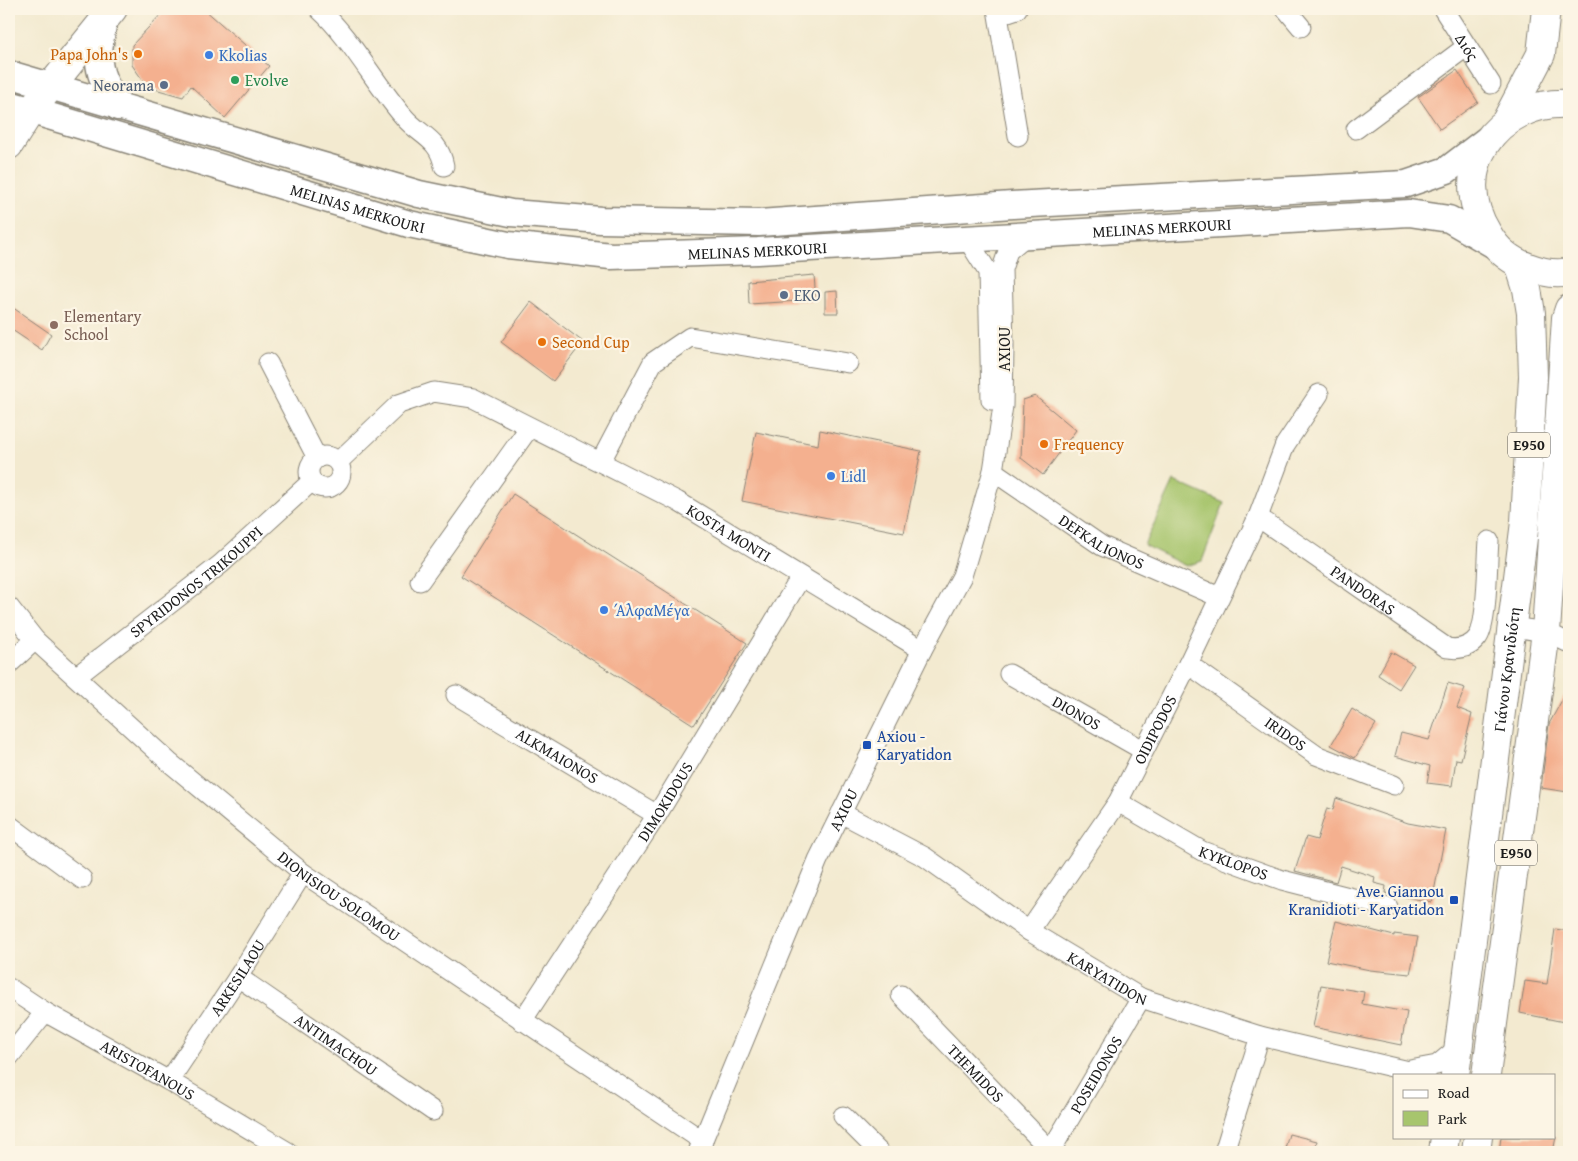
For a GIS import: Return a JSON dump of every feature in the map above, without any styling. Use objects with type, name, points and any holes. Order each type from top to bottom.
[{"type":"main road","points":[[1546,9],[1541,54],[1476,164],[1472,192],[1479,220],[1494,245],[1519,264],[1541,272],[1569,272]]},
{"type":"main road","points":[[9,145],[19,108],[50,87],[109,14]]},
{"type":"main road","points":[[109,14],[98,49],[98,68],[118,107]]},
{"type":"main road","name":"MELINAS MERKOURI","points":[[9,74],[419,194],[511,213],[601,220],[759,223],[1022,204],[1406,184],[1447,170],[1498,128]]},
{"type":"main road","points":[[1498,128],[1528,108],[1551,103],[1569,104]]},
{"type":"main road","name":"MELINAS MERKOURI","points":[[19,108],[409,224],[508,245],[611,256],[758,251],[966,237],[1026,236],[1409,213],[1449,219],[1494,245]]},
{"type":"main road","name":"Γιάνου Κρανιδιότη","points":[[1455,1074],[1525,522],[1533,377],[1532,313],[1519,264]]},
{"type":"main road","name":"Γιάνου Κρανιδιότη","points":[[1486,1074],[1558,637],[1566,318],[1569,310]]},
{"type":"main road","points":[[1443,1152],[1446,1138]]},
{"type":"main road","points":[[1476,1152],[1478,1138]]},
{"type":"street","points":[[320,9],[405,119],[431,139],[441,152],[444,166]]},
{"type":"street","points":[[1017,9],[998,12],[1018,136]]},
{"type":"street","points":[[1286,9],[1301,27]]},
{"type":"street","name":"Διός","points":[[1443,9],[1491,84]]},
{"type":"street","points":[[1356,129],[1466,47]]},
{"type":"street","name":"AXIOU","points":[[701,1147],[798,906],[841,813],[922,650],[962,576],[994,471],[1003,406],[1002,269],[1008,251],[1026,236]]},
{"type":"street","name":"AXIOU","points":[[966,237],[988,272],[994,471]]},
{"type":"street","points":[[601,461],[652,362],[690,337],[848,363]]},
{"type":"street","points":[[268,363],[317,458]]},
{"type":"street","name":"KOSTA MONTI","points":[[338,462],[399,404],[434,392],[473,398],[529,428],[601,461],[677,501],[922,650]]},
{"type":"street","name":"OIDIPODOS","points":[[1029,931],[1118,802],[1188,664],[1258,517],[1285,445],[1319,394]]},
{"type":"street","points":[[420,581],[529,428]]},
{"type":"street","points":[[327,456],[338,462],[341,476],[336,485],[326,488],[315,485],[312,482],[308,471],[317,458],[327,456]]},
{"type":"street","name":"DEFKALIONOS","points":[[994,471],[1102,546],[1219,597]]},
{"type":"street","name":"SPYRIDONOS TRIKOUPPI","points":[[76,676],[221,564],[312,482]]},
{"type":"street","name":"PANDORAS","points":[[1258,517],[1447,648],[1458,650],[1471,644],[1482,626],[1489,541]]},
{"type":"street","name":"DIMOKIDOUS","points":[[522,1021],[657,815],[801,577]]},
{"type":"street","name":"DIONISIOU SOLOMOU","points":[[9,608],[35,640],[169,762],[303,873],[522,1021],[615,1080],[701,1147]]},
{"type":"street","points":[[1513,627],[1558,637]]},
{"type":"street","points":[[9,664],[35,640]]},
{"type":"street","name":"IRIDOS","points":[[1188,664],[1316,755],[1394,785]]},
{"type":"street","name":"DIONOS","points":[[1009,674],[1143,750]]},
{"type":"street","name":"ALKMAIONOS","points":[[456,695],[657,815]]},
{"type":"street","name":"KYKLOPOS","points":[[1118,802],[1202,851],[1282,880],[1388,907]]},
{"type":"street","name":"KARYATIDON","points":[[841,813],[925,857],[1029,931],[1141,998],[1260,1036],[1406,1073],[1437,1065],[1460,1046]]},
{"type":"street","points":[[9,825],[82,879]]},
{"type":"street","name":"ARKESILAOU","points":[[169,1081],[238,977],[303,873]]},
{"type":"street","name":"ANTIMACHOU","points":[[238,977],[433,1111]]},
{"type":"street","name":"ARISTOFANOUS","points":[[9,988],[45,1012],[169,1081],[288,1152]]},
{"type":"street","name":"THEMIDOS","points":[[901,995],[1051,1151]]},
{"type":"street","name":"POSEIDONOS","points":[[1051,1151],[1141,998]]},
{"type":"street","points":[[9,1056],[45,1012]]},
{"type":"street","points":[[1224,1152],[1260,1036]]},
{"type":"street","points":[[843,1116],[879,1152]]},
{"type":"green space","points":[[1174,481],[1224,503],[1202,561],[1186,566],[1144,545]]},
{"type":"building","name":"Kkolias","points":[[166,9],[204,9],[269,66],[225,118],[191,86],[183,97],[155,89],[144,82],[132,65],[132,45]]},
{"type":"building","points":[[1457,70],[1478,102],[1440,129],[1418,97]]},
{"type":"building","points":[[814,275],[816,300],[749,304],[748,281]]},
{"type":"building","points":[[837,291],[838,313],[825,313],[825,292]]},
{"type":"building","name":"Second Cup","points":[[531,302],[583,342],[553,381],[501,342]]},
{"type":"building","points":[[9,305],[51,334],[42,350],[9,328]]},
{"type":"building","name":"Frequency","points":[[1035,396],[1076,430],[1043,475],[1021,458],[1023,400]]},
{"type":"building","name":"Lidl","points":[[820,430],[921,451],[904,533],[742,501],[756,432],[818,445]]},
{"type":"building","name":"ΆλφαΜέγα","points":[[513,494],[747,643],[694,725],[461,576]]},
{"type":"building","points":[[1391,652],[1414,665],[1399,689],[1378,675]]},
{"type":"building","points":[[1448,683],[1465,688],[1457,708],[1472,714],[1461,760],[1456,759],[1452,786],[1427,783],[1430,766],[1395,756],[1401,733],[1429,740]]},
{"type":"building","points":[[1569,687],[1568,792],[1541,788],[1549,724]]},
{"type":"building","points":[[1352,709],[1376,724],[1355,758],[1331,745]]},
{"type":"building","points":[[1336,798],[1408,823],[1446,830],[1432,902],[1385,893],[1386,886],[1374,883],[1375,877],[1341,866],[1336,882],[1295,871],[1306,837],[1317,840],[1327,808],[1333,810]]},
{"type":"building","points":[[1336,921],[1394,936],[1394,934],[1418,937],[1410,974],[1370,970],[1326,961]]},
{"type":"building","points":[[1555,929],[1569,931],[1569,1023],[1520,1013],[1525,981],[1547,984]]},
{"type":"building","points":[[1321,985],[1364,992],[1362,1004],[1407,1012],[1401,1045],[1313,1027]]},
{"type":"building","points":[[1289,1134],[1317,1141],[1314,1152],[1284,1152]]},
{"type":"building","points":[[1501,1138],[1556,1138],[1553,1152],[1499,1152]]},
{"type":"place","name":"Papa John's","points":[[138,54]]},
{"type":"place","name":"Kkolias","points":[[209,55]]},
{"type":"place","name":"Evolve","points":[[235,80]]},
{"type":"place","name":"Neorama","points":[[164,85]]},
{"type":"place","name":"EKO","points":[[784,295]]},
{"type":"place","name":"Elementary School","points":[[54,325]]},
{"type":"place","name":"Second Cup","points":[[542,342]]},
{"type":"place","name":"Frequency","points":[[1044,444]]},
{"type":"place","name":"Lidl","points":[[831,476]]},
{"type":"place","name":"ΆλφαΜέγα","points":[[604,610]]},
{"type":"place","name":"Axiou - Karyatidon","points":[[867,745]]},
{"type":"place","name":"Ave. Giannou Kranidioti - Karyatidon","points":[[1454,900]]}]
